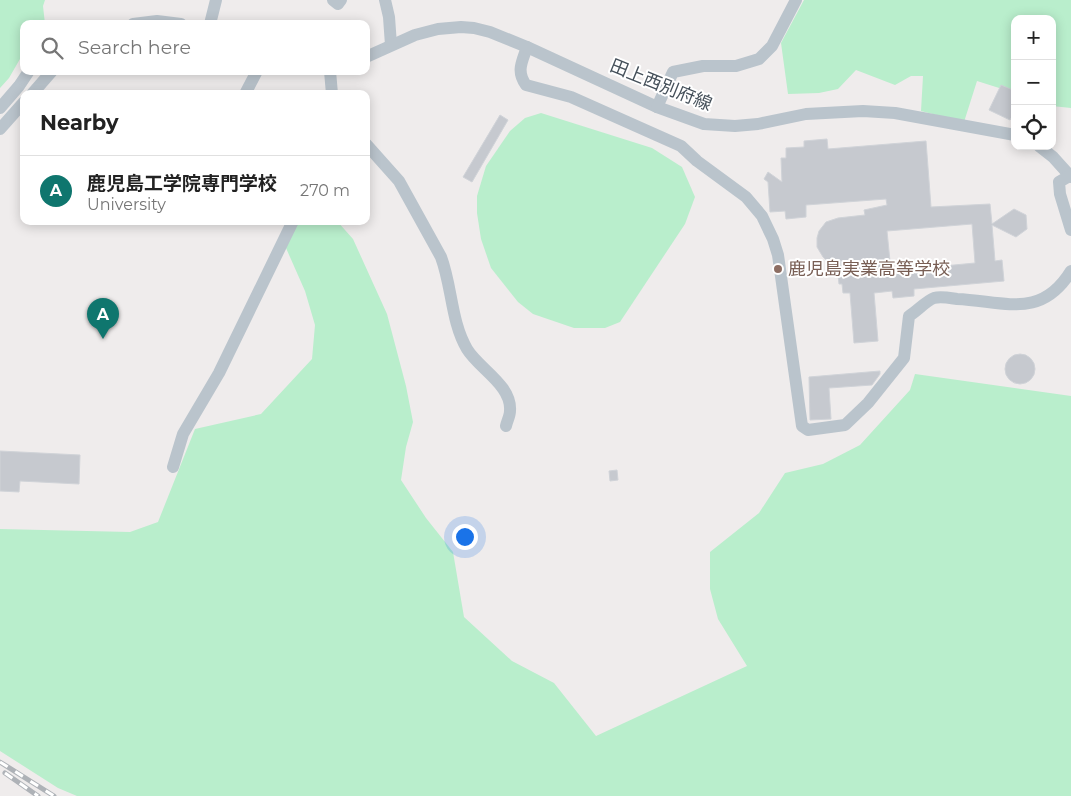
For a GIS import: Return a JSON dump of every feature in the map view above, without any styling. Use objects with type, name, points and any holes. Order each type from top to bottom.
[{"type":"street","points":[[211,20],[216,0]]},
{"type":"street","points":[[333,0],[338,4],[341,0]]},
{"type":"street","points":[[385,0],[389,17],[391,45]]},
{"type":"street","points":[[657,107],[673,72],[703,66],[736,66],[759,59],[772,46],[796,0]]},
{"type":"street","name":"田上西別府線","points":[[370,55],[415,35],[438,29],[461,27],[490,32],[657,107],[704,124],[735,126],[758,124],[806,114],[863,111],[895,113],[1011,134]]},
{"type":"street","points":[[527,47],[520,67],[520,77],[526,85],[571,97],[681,146],[697,161],[746,198],[762,216],[778,255],[802,426],[808,430],[845,425],[868,403],[904,358],[909,316],[933,298],[982,300],[1006,305],[1025,305],[1041,301],[1064,282],[1071,271]]},
{"type":"street","points":[[0,108],[19,86],[26,75]]},
{"type":"street","points":[[35,90],[49,75]]},
{"type":"street","points":[[247,90],[256,75]]},
{"type":"street","points":[[330,75],[332,90]]},
{"type":"street","points":[[0,129],[20,106]]},
{"type":"street","points":[[370,148],[399,181],[442,257],[446,269],[449,292],[467,350],[506,392],[510,412],[506,426]]},
{"type":"street","points":[[1044,150],[1071,176],[1059,182],[1060,194],[1071,230]]},
{"type":"street","points":[[174,467],[183,434],[219,374],[291,225]]},
{"type":"green space","points":[[0,0],[45,0],[43,6],[45,20],[20,20],[20,59],[9,78],[0,88]]},
{"type":"green space","points":[[804,0],[1071,0],[1071,108],[1056,106],[1056,15],[1011,15],[1011,92],[977,81],[964,122],[921,111],[923,76],[911,76],[895,85],[856,70],[838,89],[819,93],[788,94],[781,43]]},
{"type":"green space","points":[[541,113],[652,148],[682,167],[695,197],[685,224],[620,322],[605,328],[574,328],[533,314],[518,302],[491,268],[481,239],[477,213],[477,196],[486,166],[510,131],[525,118]]},
{"type":"green space","points":[[294,225],[341,225],[353,239],[387,314],[406,386],[413,422],[406,447],[401,480],[426,518],[453,552],[464,617],[512,661],[554,683],[596,736],[747,666],[718,619],[710,589],[710,552],[759,513],[785,473],[823,464],[860,445],[910,390],[915,374],[1071,396],[1071,796],[77,796],[58,788],[0,751],[0,529],[130,532],[158,522],[195,429],[261,414],[312,359],[315,325],[305,291],[286,248]]},
{"type":"building","points":[[1001,85],[1011,89],[1010,120],[989,110]]},
{"type":"building","points":[[500,115],[508,120],[472,182],[463,177]]},
{"type":"building","points":[[827,139],[828,149],[926,141],[931,207],[990,204],[992,224],[1014,209],[1026,215],[1027,229],[1016,237],[992,225],[995,261],[1002,260],[1004,281],[914,289],[914,296],[893,298],[892,291],[874,293],[878,341],[854,343],[850,293],[843,293],[842,284],[839,284],[837,265],[828,262],[823,257],[817,247],[817,238],[819,231],[826,222],[838,218],[865,215],[864,210],[887,205],[886,199],[806,205],[806,217],[786,219],[785,211],[770,212],[768,182],[764,179],[768,172],[782,182],[781,158],[786,158],[786,148],[804,147],[804,141]],"holes":[[[972,224],[975,263],[891,271],[887,231]]]},
{"type":"building","points":[[1020,354],[1026,355],[1034,363],[1034,375],[1026,383],[1020,384],[1014,383],[1006,375],[1005,369],[1006,363],[1014,355]]},
{"type":"building","points":[[880,371],[872,385],[829,388],[831,419],[810,420],[809,377]]},
{"type":"building","points":[[0,451],[80,455],[79,484],[20,481],[19,492],[0,491]]},
{"type":"building","points":[[617,470],[618,480],[610,481],[609,471]]},
{"type":"railway","points":[[0,762],[54,796]]},
{"type":"railway","points":[[5,773],[38,796]]},
{"type":"place","name":"鹿児島実業高等学校","points":[[778,269]]},
{"type":"place","name":"鹿児島工学院専門学校","points":[[103,339]]}]
